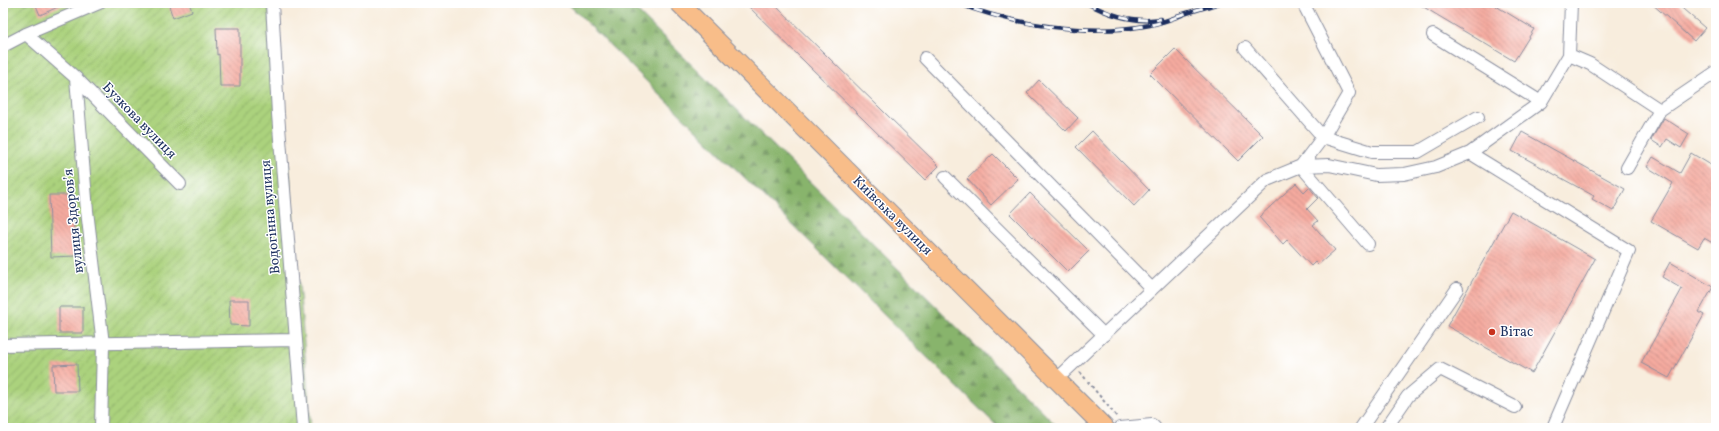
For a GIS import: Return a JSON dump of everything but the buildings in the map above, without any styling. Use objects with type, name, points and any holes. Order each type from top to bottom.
[{"type":"highway","name":"Київська вулиця","points":[[679,3],[1056,380],[1114,424]]},
{"type":"street","points":[[3,46],[26,34],[99,3]]},
{"type":"street","name":"Водогінна вулиця","points":[[272,3],[278,114],[303,428]]},
{"type":"street","points":[[1301,166],[1323,137],[1349,93],[1303,3]]},
{"type":"street","points":[[1056,380],[1267,180],[1301,166],[1329,165],[1376,175],[1404,174],[1436,167],[1470,153],[1541,102],[1569,56],[1571,3]]},
{"type":"street","points":[[26,34],[76,78]]},
{"type":"street","points":[[1433,35],[1541,102]]},
{"type":"street","points":[[1245,48],[1323,137],[1372,152],[1418,152],[1478,117]]},
{"type":"street","points":[[1569,56],[1590,64],[1660,110]]},
{"type":"street","points":[[925,58],[1152,289]]},
{"type":"street","points":[[1627,168],[1660,110],[1716,72]]},
{"type":"street","name":"Бузкова вулиця","points":[[76,78],[180,184]]},
{"type":"street","name":"вулиця Здоровʼя","points":[[76,78],[87,211],[103,344],[101,428]]},
{"type":"street","points":[[1470,153],[1629,251],[1554,425],[1557,428]]},
{"type":"street","points":[[1301,166],[1368,244]]},
{"type":"street","points":[[945,177],[1104,335]]},
{"type":"street","points":[[1361,428],[1457,289]]},
{"type":"street","points":[[3,345],[296,340]]},
{"type":"street","points":[[1386,428],[1408,396],[1440,369],[1515,406]]},
{"type":"street","points":[[1114,424],[1152,425],[1155,428]]},
{"type":"path","points":[[1073,364],[1114,424]]},
{"type":"green space","points":[[3,3],[268,3],[290,177],[311,428],[3,428]]},
{"type":"green space","points":[[567,3],[629,3],[1059,428],[999,428]]},
{"type":"railway","points":[[957,3],[979,11],[1027,23],[1077,29],[1102,30],[1127,28],[1154,24],[1182,15]]},
{"type":"railway","points":[[1087,3],[1104,11],[1132,19],[1161,19]]},
{"type":"railway","points":[[1177,16],[1219,3]]},
{"type":"place","name":"Вітас","points":[[1492,332]]}]
